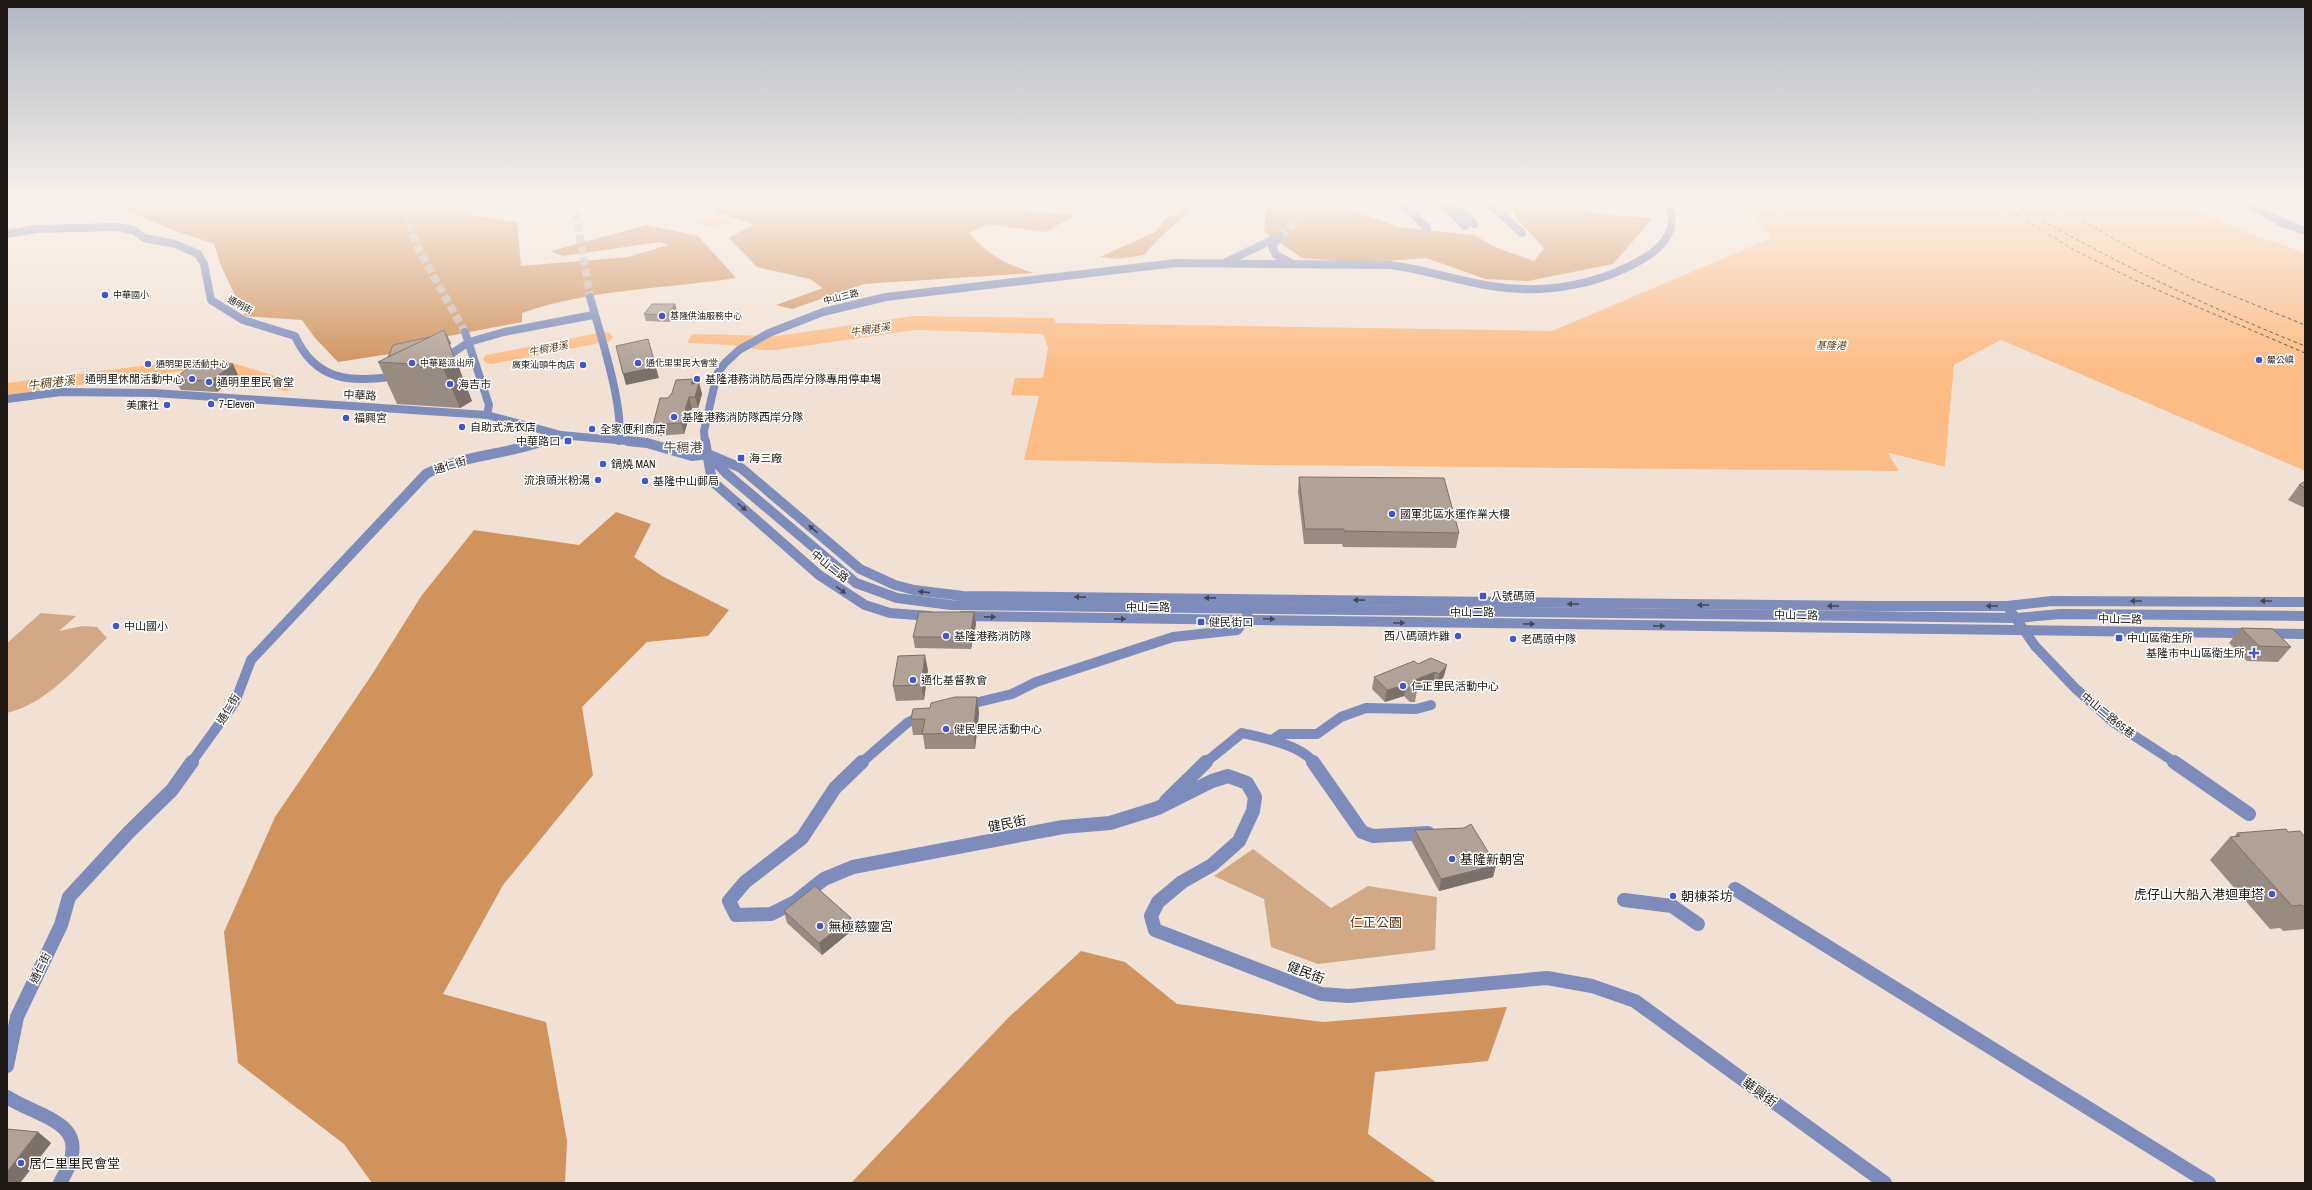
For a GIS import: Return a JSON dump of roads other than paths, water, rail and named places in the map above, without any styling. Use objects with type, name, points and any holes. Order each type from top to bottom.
[{"type":"street","name":"通明街","points":[[200,257],[204,264],[211,300],[243,320],[295,336],[299,349],[313,365],[340,379],[372,381],[402,375]]},
{"type":"street","points":[[1226,262],[1237,257]]},
{"type":"street","points":[[1279,257],[1291,263]]},
{"type":"street","name":"中山三路","points":[[738,350],[765,335],[823,312],[886,297],[1176,263],[1291,263],[1413,267],[1486,285],[1515,289],[1573,285],[1608,275],[1637,263],[1647,257]]},
{"type":"street","points":[[590,297],[622,427],[619,441]]},
{"type":"street","points":[[432,365],[446,359],[469,342],[504,332],[594,315]]},
{"type":"street","points":[[465,332],[489,405],[488,415]]},
{"type":"street","name":"中山二路","points":[[738,350],[725,363],[717,374],[704,430],[708,454],[708,470],[712,481],[819,574],[849,596],[884,612],[939,616]]},
{"type":"street","name":"中華路","points":[[7,399],[61,392],[154,393],[488,415],[562,436],[647,444],[692,456],[708,454]]},
{"type":"street","name":"通仁街","points":[[7,1066],[16,1017],[61,925],[70,897],[128,833],[172,790],[235,702],[251,660],[426,474],[441,466],[527,447],[562,436]]},
{"type":"street","name":"中山二路","points":[[708,454],[727,474],[856,583],[897,598],[951,605],[1248,608],[2007,606],[2052,601],[2305,602]]},
{"type":"street","name":"中山二路","points":[[708,454],[741,468],[860,569],[895,585],[914,590],[963,596],[1248,608],[1390,612],[1527,611],[2016,618],[2061,614],[2305,616]]},
{"type":"street","name":"中山二路65巷","points":[[2007,606],[2023,630],[2075,688],[2113,722],[2196,776],[2249,814]]},
{"type":"street","points":[[952,708],[1012,694],[1036,682],[1173,637],[1237,630],[1248,608]]},
{"type":"street","name":"中山二路","points":[[954,616],[1142,619],[1248,608],[1391,623],[2305,634]]},
{"type":"street","points":[[1272,740],[1281,734],[1317,734],[1341,717],[1366,708],[1416,708],[1431,705]]},
{"type":"street","name":"健民街","points":[[937,712],[915,716],[850,771],[835,788],[803,837],[788,850],[757,870],[735,892],[729,901],[736,915],[771,914],[795,902],[824,879],[853,867],[1024,836],[1063,827],[1110,823],[1158,808],[1212,781],[1228,776],[1247,783],[1255,797],[1253,811],[1239,841],[1212,866],[1182,882],[1158,902],[1151,916],[1156,930],[1321,994],[1349,996],[1547,978],[1575,981],[1603,988],[1635,1002]]},
{"type":"street","points":[[1158,808],[1194,772],[1242,733],[1272,740],[1309,756],[1362,832],[1373,836],[1437,833]]},
{"type":"street","points":[[1735,889],[1881,978],[2208,1183]]},
{"type":"street","points":[[1624,900],[1672,906],[1698,924]]},
{"type":"street","name":"華興街","points":[[1635,1002],[1885,1183]]},
{"type":"street","points":[[7,1098],[20,1106],[53,1118],[69,1134],[75,1150],[71,1166],[60,1183]]},
{"type":"water","name":"基隆港","points":[[1728,257],[2305,257],[2305,471],[2001,340],[1954,365],[1945,467],[1889,453],[1900,471],[1260,465],[1024,460],[1039,396],[1011,395],[1015,378],[1043,378],[1048,348],[1043,334],[915,330],[776,350],[760,350],[732,345],[687,343],[692,334],[777,336],[913,316],[1054,318],[1056,323],[1552,331]]},
{"type":"waterway","name":"牛稠港溪","points":[[492,359],[604,337]]},
{"type":"waterway","name":"牛稠港溪","points":[[7,389],[189,365],[223,365],[284,385]]},
{"type":"tunnel","points":[[422,257],[465,332]]},
{"type":"tunnel","points":[[583,257],[590,297]]},
{"type":"place","name":"中華國小","points":[[105,295]]},
{"type":"place","name":"基隆供油服務中心","points":[[662,316]]},
{"type":"place","name":"鱟公嶼","points":[[2259,360]]},
{"type":"place","name":"中華路派出所","points":[[412,363]]},
{"type":"place","name":"通化里里民大會堂","points":[[638,363]]},
{"type":"place","name":"通明里民活動中心","points":[[148,364]]},
{"type":"place","name":"廣東汕頭牛肉店","points":[[583,365]]},
{"type":"place","name":"通明里休閒活動中心","points":[[192,379]]},
{"type":"place","name":"基隆港務消防局西岸分隊專用停車場","points":[[697,379]]},
{"type":"place","name":"通明里里民會堂","points":[[209,382]]},
{"type":"place","name":"海吉市","points":[[450,384]]},
{"type":"place","name":"7-Eleven","points":[[211,404]]},
{"type":"place","name":"美廉社","points":[[167,405]]},
{"type":"place","name":"基隆港務消防隊西岸分隊","points":[[674,417]]},
{"type":"place","name":"福興宮","points":[[346,418]]},
{"type":"place","name":"自助式洗衣店","points":[[462,427]]},
{"type":"place","name":"全家便利商店","points":[[592,429]]},
{"type":"place","name":"中華路口","points":[[568,441]]},
{"type":"place","name":"海三廠","points":[[741,458]]},
{"type":"place","name":"鍋燒 MAN","points":[[603,464]]},
{"type":"place","name":"流浪頭米粉湯","points":[[598,480]]},
{"type":"place","name":"基隆中山郵局","points":[[645,481]]},
{"type":"place","name":"國軍北區水運作業大樓","points":[[1392,514]]},
{"type":"place","name":"八號碼頭","points":[[1483,596]]},
{"type":"place","name":"健民街口","points":[[1201,622]]},
{"type":"place","name":"中山國小","points":[[116,626]]},
{"type":"place","name":"基隆港務消防隊","points":[[946,636]]},
{"type":"place","name":"西八碼頭炸雞","points":[[1458,636]]},
{"type":"place","name":"中山區衛生所","points":[[2119,638]]},
{"type":"place","name":"老碼頭中隊","points":[[1513,639]]},
{"type":"place","name":"基隆市中山區衛生所","points":[[2254,653]]},
{"type":"place","name":"通化基督教會","points":[[913,680]]},
{"type":"place","name":"仁正里民活動中心","points":[[1403,686]]},
{"type":"place","name":"健民里民活動中心","points":[[946,729]]},
{"type":"place","name":"基隆新朝宮","points":[[1452,859]]},
{"type":"place","name":"虎仔山大船入港迴車塔","points":[[2272,894]]},
{"type":"place","name":"朝棟茶坊","points":[[1673,896]]},
{"type":"place","name":"無極慈靈宮","points":[[820,926]]},
{"type":"place","name":"居仁里里民會堂","points":[[21,1163]]},
{"type":"district","name":"牛稠港","points":[[683,447]]},
{"type":"park label","name":"仁正公園","points":[[1376,922]]}]
